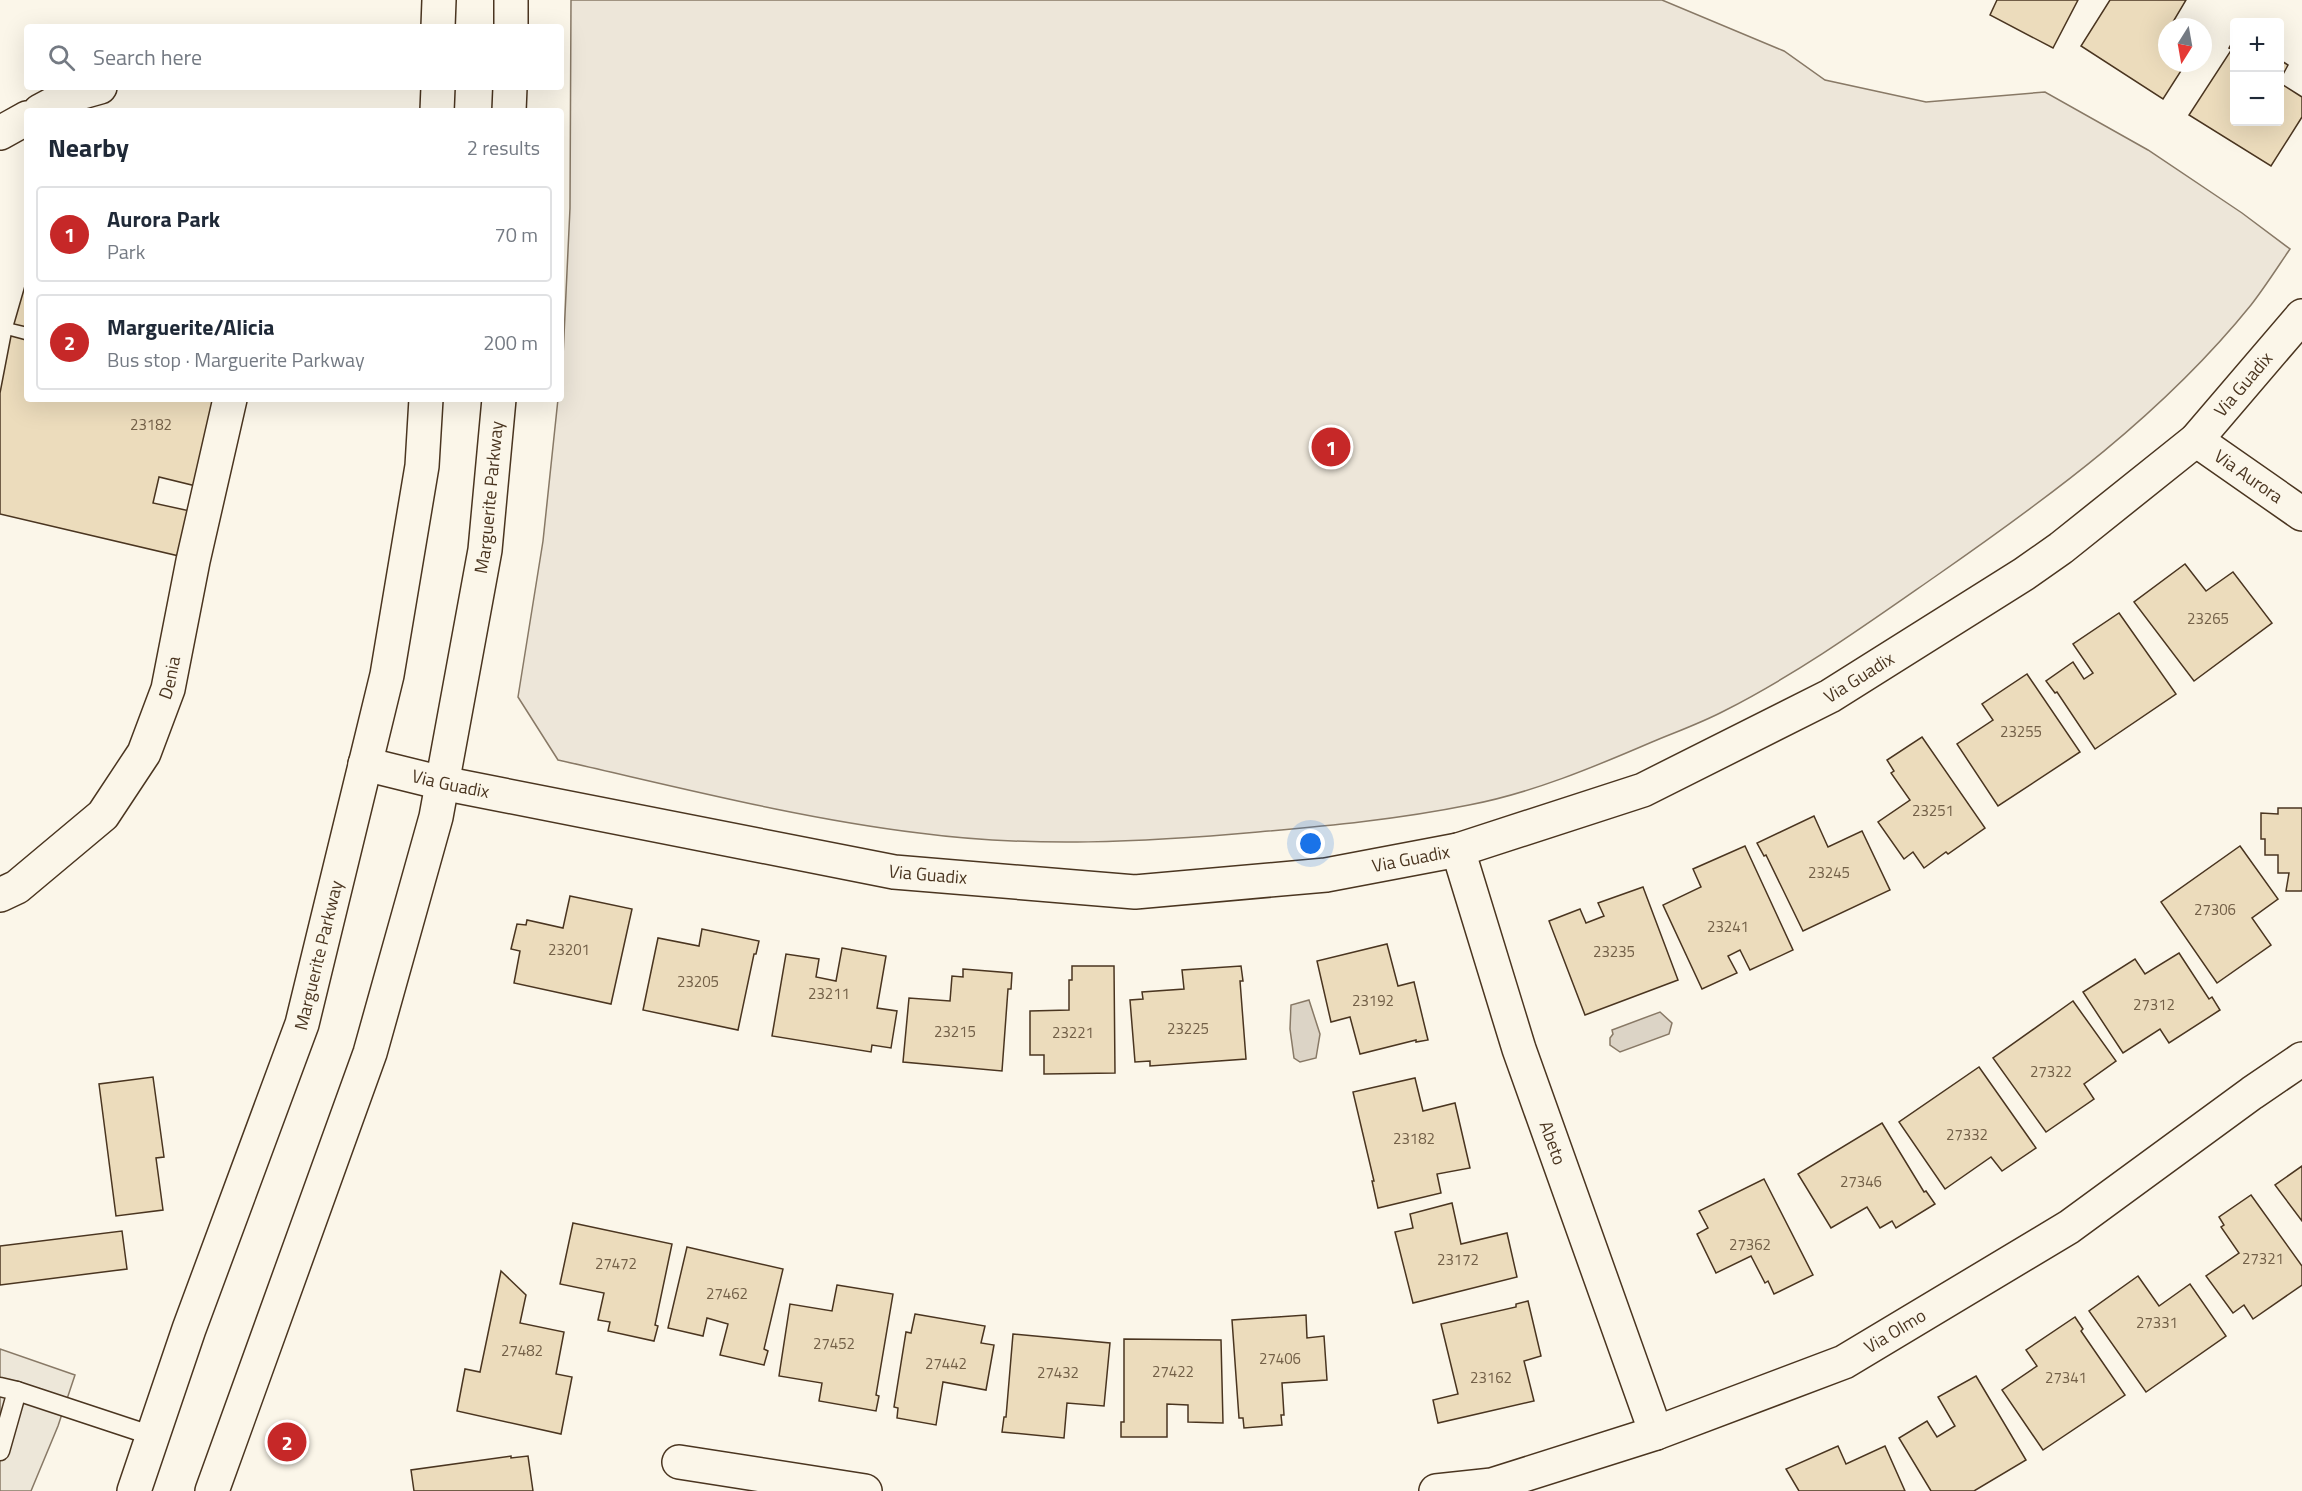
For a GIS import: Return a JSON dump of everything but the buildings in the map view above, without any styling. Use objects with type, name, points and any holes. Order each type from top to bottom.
[{"type":"street","points":[[438,24],[439,0]]},
{"type":"street","points":[[511,0],[511,24]]},
{"type":"street","points":[[52,108],[72,103],[95,90]]},
{"type":"street","points":[[437,108],[438,90]]},
{"type":"street","points":[[509,108],[510,90]]},
{"type":"street","points":[[0,133],[24,120]]},
{"type":"street","name":"Via Guadix","points":[[365,764],[442,783],[894,872],[1135,892],[1326,875],[1458,850],[1643,790],[1830,696],[2024,574],[2061,548],[2196,440],[2302,316]]},
{"type":"street","name":"Denia","points":[[0,895],[17,887],[104,815],[144,753],[168,689],[193,561],[229,402]]},
{"type":"street","name":"Marguerite Parkway","points":[[134,1491],[189,1329],[302,1024],[387,675],[422,466],[426,402]]},
{"type":"street","name":"Marguerite Parkway","points":[[212,1491],[370,1053],[436,817],[485,550],[499,402]]},
{"type":"street","name":"Via Aurora","points":[[2196,440],[2302,514]]},
{"type":"street","name":"Abeto","points":[[1458,850],[1519,1049],[1656,1433]]},
{"type":"street","name":"Via Olmo","points":[[1436,1491],[1492,1485],[1656,1433],[1844,1362],[2069,1227],[2302,1059]]},
{"type":"street","points":[[679,1462],[866,1491]]},
{"type":"lane","points":[[0,1451],[9,1389],[153,1436]]},
{"type":"shaded area","points":[[571,0],[1662,0],[1784,51],[1825,80],[1926,102],[2045,92],[2148,150],[2242,213],[2290,249],[2251,305],[2217,345],[2143,418],[2104,451],[1979,546],[1858,630],[1779,681],[1715,715],[1562,778],[1516,794],[1443,810],[1337,825],[1216,836],[1131,841],[1003,841],[919,833],[828,819],[558,760],[518,697],[543,541],[558,402],[564,402],[564,335],[570,208]]},
{"type":"shaded area","points":[[1309,1000],[1320,1034],[1316,1058],[1300,1062],[1294,1058],[1290,1029],[1291,1005]]},
{"type":"shaded area","points":[[1660,1012],[1672,1023],[1669,1034],[1620,1052],[1610,1045],[1612,1030]]},
{"type":"shaded area","points":[[0,1349],[75,1375],[58,1426],[31,1491],[0,1491]]},
{"type":"place","name":"Aurora Park","points":[[1331,447]]},
{"type":"place","name":"Marguerite/Alicia","points":[[287,1442]]}]
